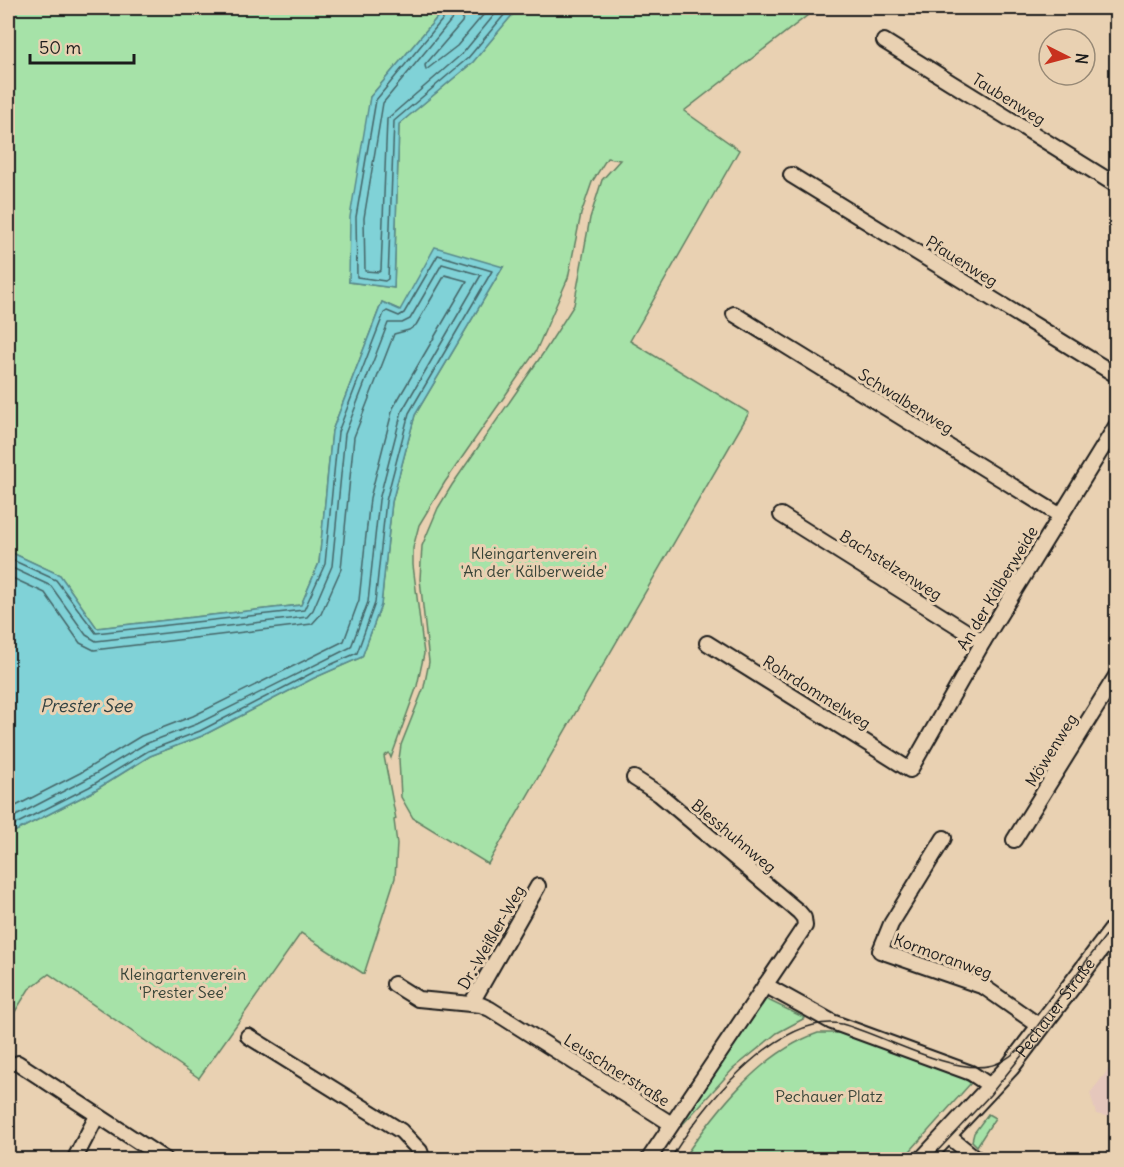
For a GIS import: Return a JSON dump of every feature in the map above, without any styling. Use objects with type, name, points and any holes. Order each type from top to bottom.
[{"type":"main road","name":"Pechauer Straße","points":[[992,1087],[1041,1027],[1116,927]]},
{"type":"main road","points":[[923,1160],[992,1087]]},
{"type":"street","name":"Taubenweg","points":[[884,41],[1116,185]]},
{"type":"street","name":"Pfauenweg","points":[[791,175],[1116,375]]},
{"type":"street","name":"Schwalbenweg","points":[[734,314],[1061,516]]},
{"type":"street","name":"An der Kälberweide","points":[[910,770],[983,642],[1116,426]]},
{"type":"street","name":"Bachstelzenweg","points":[[781,515],[983,642]]},
{"type":"street","name":"Rohrdommelweg","points":[[707,643],[910,770]]},
{"type":"street","name":"Möwenweg","points":[[1014,840],[1116,676]]},
{"type":"street","name":"Blesshuhnweg","points":[[634,778],[659,794],[799,912],[804,918],[805,926]]},
{"type":"street","name":"Kormoranweg","points":[[944,838],[891,924],[880,951],[984,987],[1041,1027]]},
{"type":"street","name":"Dr.-Weißler-Weg","points":[[471,1004],[538,886]]},
{"type":"street","name":"Leuschnerstraße","points":[[394,984],[418,999],[471,1004],[490,1009],[670,1123],[805,926]]},
{"type":"street","points":[[765,985],[832,1022],[972,1073],[992,1087]]},
{"type":"street","points":[[248,1036],[401,1131],[420,1151],[423,1160]]},
{"type":"street","points":[[18,1063],[166,1160]]},
{"type":"street","points":[[74,1160],[97,1116]]},
{"type":"street","points":[[648,1160],[670,1123]]},
{"type":"street","points":[[947,1135],[978,1160]]},
{"type":"shaded area","points":[[1116,1060],[1116,1118],[1096,1114],[1090,1093]]},
{"type":"green space","points":[[8,8],[445,8],[370,97],[349,282],[394,288],[399,124],[473,62],[518,8],[555,10],[574,8],[817,8],[684,111],[739,150],[630,341],[749,413],[488,864],[413,818],[401,797],[399,759],[401,745],[424,687],[429,662],[420,579],[422,546],[438,508],[452,485],[574,305],[590,218],[602,180],[620,160],[607,158],[592,182],[581,214],[568,278],[536,351],[445,482],[419,525],[413,548],[413,565],[424,654],[417,686],[391,758],[389,753],[384,756],[396,819],[394,820],[397,844],[395,878],[364,974],[301,933],[199,1078],[49,974],[29,989],[8,1023],[8,835],[92,792],[150,756],[202,736],[314,678],[362,657],[381,605],[392,502],[415,415],[503,267],[400,310],[382,302],[332,431],[319,563],[301,605],[97,628],[60,575],[8,551]]},
{"type":"green space","name":"Pechauer Platz","points":[[766,999],[805,1018],[777,1033],[733,1069],[683,1124],[682,1120]]},
{"type":"green space","name":"Pechauer Platz","points":[[818,1033],[842,1033],[956,1074],[971,1083],[903,1159],[682,1160],[709,1122],[758,1069],[797,1042]]},
{"type":"green space","points":[[988,1114],[995,1118],[977,1146],[972,1141],[974,1133]]},
{"type":"water","points":[[445,8],[518,8],[473,62],[399,124],[394,288],[349,282],[350,217],[370,97]]},
{"type":"water","name":"Prester See","points":[[435,247],[503,267],[415,415],[392,502],[381,605],[362,657],[314,678],[202,736],[150,756],[92,792],[8,835],[8,551],[60,575],[97,628],[301,605],[319,563],[332,431],[382,302],[400,310]]},
{"type":"tram line","points":[[670,1160],[700,1116],[743,1069],[767,1049],[792,1033],[817,1024],[842,1024],[915,1052],[954,1064],[972,1067],[988,1066],[1003,1061],[1023,1045],[1116,922]]},
{"type":"tram line","points":[[929,1160],[990,1095],[1027,1049]]},
{"type":"park label","name":"Kleingartenverein 'An der Kälberweide'","points":[[534,562]]},
{"type":"park label","name":"Kleingartenverein 'Prester See'","points":[[183,983]]}]
